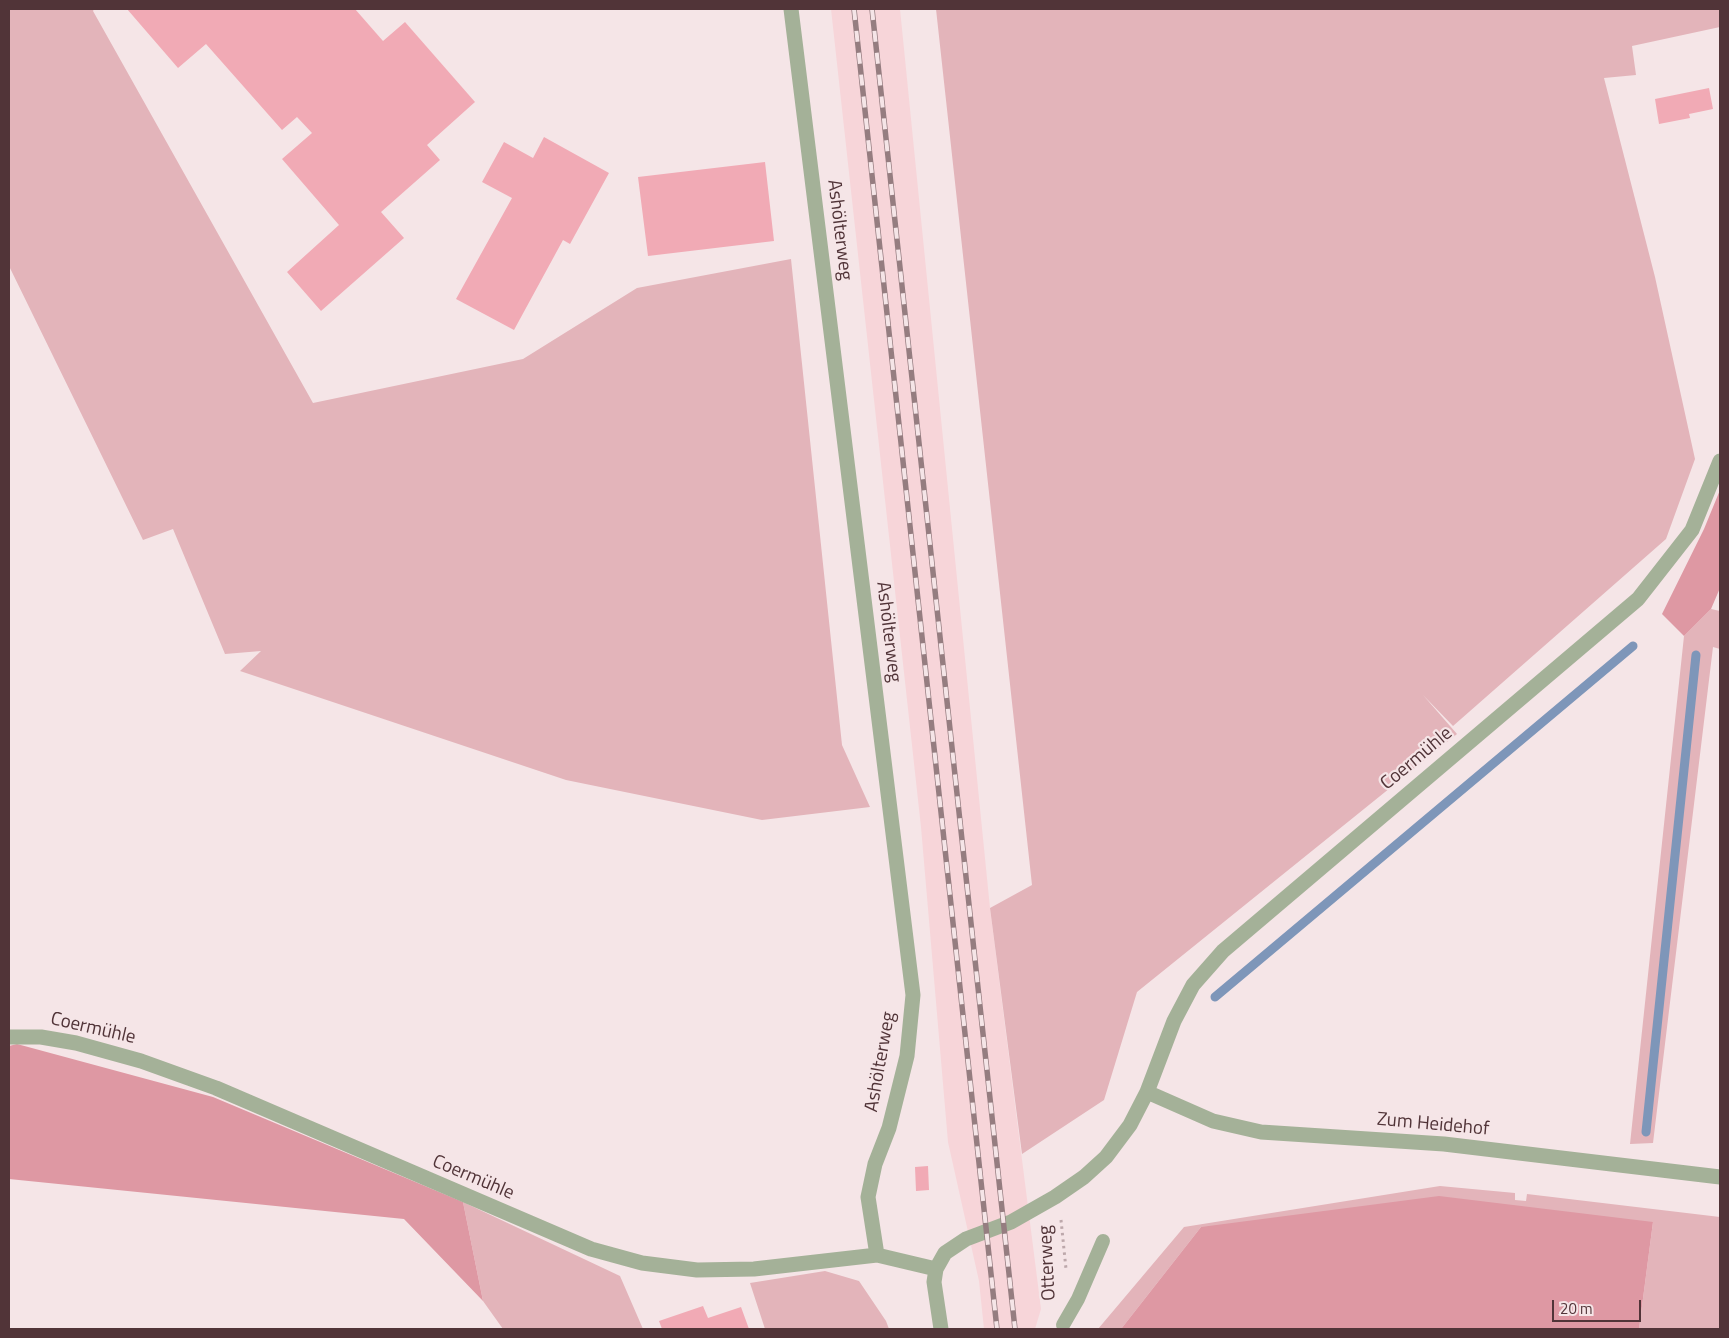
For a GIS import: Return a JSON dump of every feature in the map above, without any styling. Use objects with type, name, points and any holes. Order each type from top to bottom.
[{"type":"street","name":"Ashölterweg","points":[[791,9],[913,995],[907,1056],[889,1128],[875,1164],[868,1197],[877,1255]]},
{"type":"street","name":"Coermühle","points":[[9,1037],[41,1037],[76,1043],[141,1061],[216,1088],[583,1246],[642,1263],[697,1270],[754,1269],[877,1255],[936,1269],[945,1254],[966,1238],[1011,1222],[1055,1197],[1084,1178],[1106,1157],[1130,1125],[1148,1092],[1174,1021],[1192,985],[1223,951],[1638,599],[1692,530],[1720,461]]},
{"type":"street","name":"Zum Heidehof","points":[[1148,1092],[1213,1121],[1260,1132],[1444,1144],[1720,1177]]},
{"type":"street","points":[[936,1269],[935,1297],[941,1329]]},
{"type":"lane","points":[[1063,1325],[1078,1299],[1103,1240]]},
{"type":"path","name":"Otterweg","points":[[1055,1197],[1062,1224],[1065,1277]]},
{"type":"shaded area","points":[[9,9],[94,9],[93,11],[313,403],[523,359],[637,288],[791,259],[842,745],[870,807],[762,820],[566,780],[240,671],[261,651],[225,654],[173,529],[143,540],[9,266]]},
{"type":"shaded area","points":[[831,9],[900,9],[990,908],[1041,1309],[1035,1329],[984,1329],[979,1281],[948,1142],[921,827]]},
{"type":"shaded area","points":[[936,9],[1720,9],[1720,27],[1632,46],[1636,75],[1604,78],[1655,277],[1695,459],[1666,539],[1453,726],[1423,695],[1457,734],[1137,992],[1104,1100],[1022,1154],[990,908],[1032,885]]},
{"type":"shaded area","points":[[1720,490],[1720,588],[1711,609],[1684,636],[1662,614],[1704,529]]},
{"type":"shaded area","points":[[1711,609],[1720,611],[1720,649],[1713,647],[1653,1143],[1630,1144],[1684,636]]},
{"type":"shaded area","points":[[17,1044],[213,1097],[463,1202],[483,1301],[404,1219],[9,1179],[9,1046]]},
{"type":"shaded area","points":[[1440,1186],[1515,1193],[1515,1200],[1526,1201],[1527,1194],[1720,1217],[1720,1329],[1639,1329],[1653,1222],[1201,1227],[1121,1329],[1098,1329],[1184,1227]]},
{"type":"shaded area","points":[[1439,1196],[1653,1222],[1639,1329],[1121,1329],[1201,1227]]},
{"type":"shaded area","points":[[463,1202],[620,1276],[643,1329],[503,1329],[483,1301]]},
{"type":"shaded area","points":[[825,1271],[859,1281],[886,1321],[889,1329],[765,1329],[750,1283]]},
{"type":"building","points":[[127,9],[355,9],[383,41],[405,22],[475,102],[427,145],[440,160],[381,212],[404,238],[321,311],[287,272],[339,225],[282,159],[312,133],[297,117],[282,130],[206,44],[178,68]]},
{"type":"building","points":[[1709,88],[1713,109],[1689,114],[1690,118],[1659,124],[1655,99]]},
{"type":"building","points":[[544,137],[609,173],[570,244],[563,240],[514,330],[456,299],[512,198],[482,182],[504,142],[533,158]]},
{"type":"building","points":[[765,162],[774,241],[648,256],[638,177]]},
{"type":"building","points":[[928,1166],[929,1190],[916,1191],[915,1167]]},
{"type":"building","points":[[703,1306],[708,1318],[741,1307],[749,1329],[662,1329],[659,1321]]},
{"type":"waterway","points":[[1215,997],[1633,646]]},
{"type":"waterway","points":[[1646,1132],[1696,655]]},
{"type":"railway","points":[[854,9],[997,1329]]},
{"type":"railway","points":[[872,9],[1015,1329]]}]
